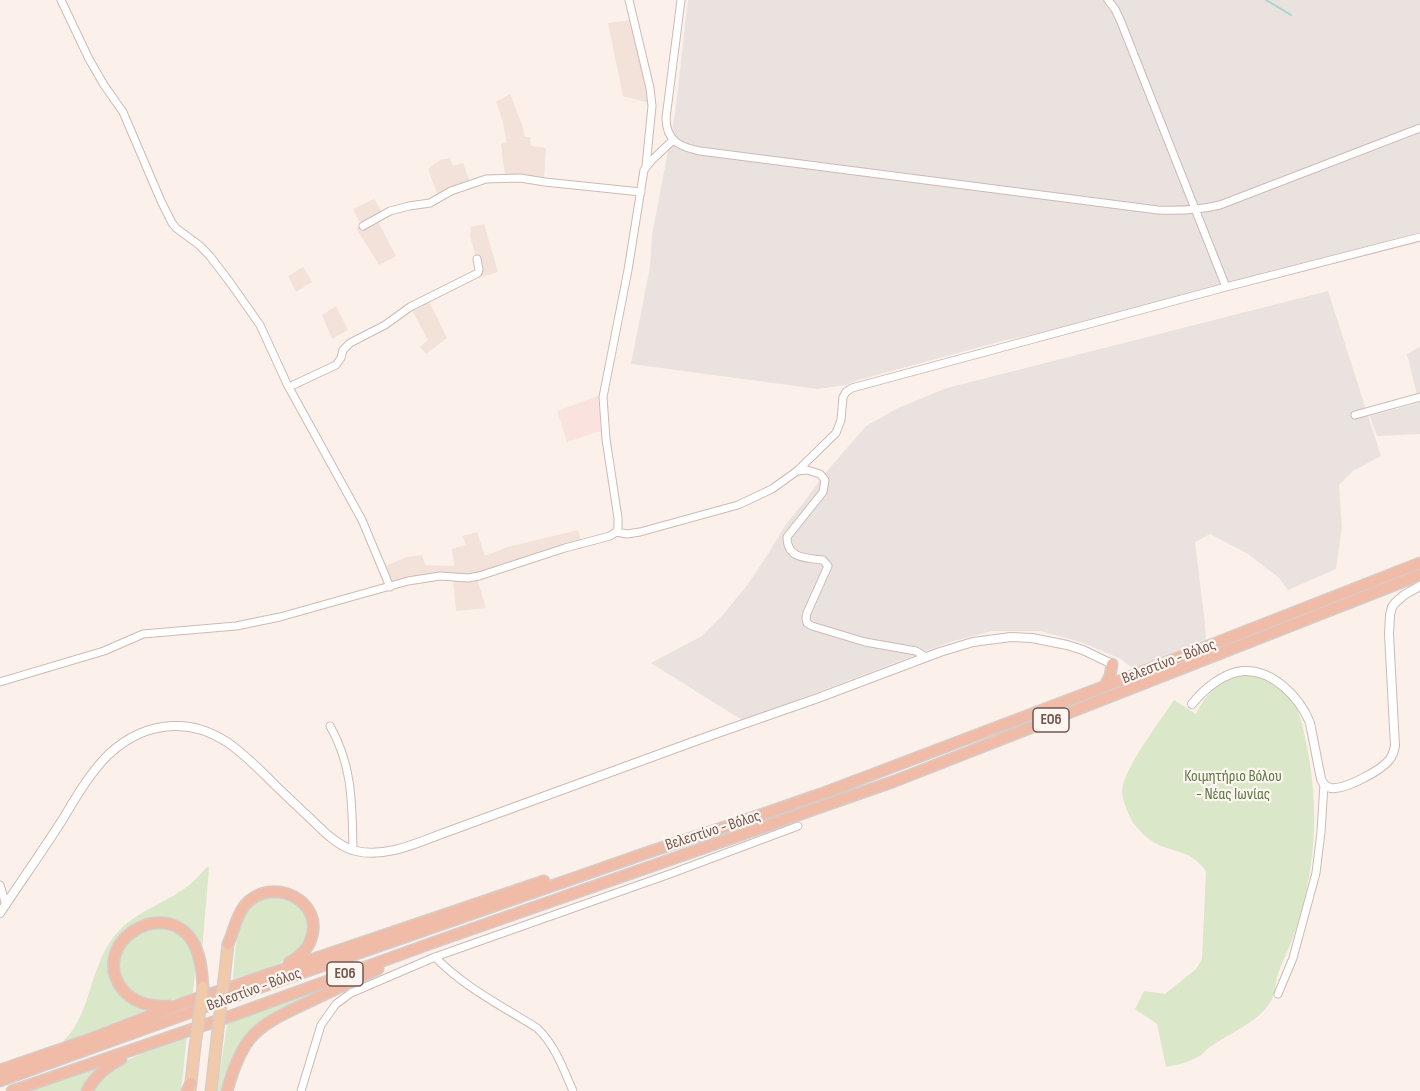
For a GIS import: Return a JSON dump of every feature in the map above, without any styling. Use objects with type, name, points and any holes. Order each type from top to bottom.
[{"type":"highway","name":"Βελεστίνο - Βόλος","points":[[0,1081],[233,997],[820,794],[1129,677],[1420,563]]},
{"type":"highway","name":"Βελεστίνο - Βόλος","points":[[12,1091],[895,781],[1420,574]]},
{"type":"highway","points":[[1105,686],[1112,664],[1129,677]]},
{"type":"highway","points":[[0,1070],[88,1040],[181,1004],[587,867],[652,851]]},
{"type":"highway","points":[[228,944],[238,915],[257,896],[269,891],[283,892],[297,898],[309,912],[313,932],[310,943],[302,953],[274,973]]},
{"type":"highway","points":[[181,1004],[164,1007],[144,1005],[131,998],[121,987],[116,972],[116,956],[121,943],[130,933],[139,927],[154,923],[168,924],[182,931],[191,940],[197,952],[202,987]]},
{"type":"highway","points":[[227,1091],[240,1054],[251,1038],[267,1024],[432,943]]},
{"type":"highway","points":[[87,1091],[92,1082],[108,1066],[147,1045]]},
{"type":"main road","points":[[211,1091],[228,944]]},
{"type":"main road","points":[[189,1088],[202,987]]},
{"type":"street","points":[[61,0],[89,59],[123,112],[172,223],[206,251],[260,325],[279,368],[362,520],[390,586]]},
{"type":"street","points":[[616,532],[618,518],[606,439],[603,397],[646,167],[652,106],[650,88],[629,0]]},
{"type":"street","points":[[681,0],[666,118],[667,129],[674,140],[684,147],[700,151],[1158,210],[1196,210],[1242,197],[1420,128]]},
{"type":"street","points":[[1108,0],[1118,14],[1226,287]]},
{"type":"street","points":[[646,167],[674,140]]},
{"type":"street","points":[[363,226],[390,211],[430,203],[452,191],[486,179],[520,178],[640,192]]},
{"type":"street","points":[[0,681],[104,651],[143,634],[237,626],[280,617],[408,581],[432,577],[479,576],[565,548],[605,538],[616,532],[627,534],[640,532],[738,505],[772,489],[797,471],[836,433],[841,420],[843,397],[852,388],[1420,237]]},
{"type":"street","points":[[289,387],[336,365],[343,350],[350,343],[385,325],[410,307],[478,273],[477,259]]},
{"type":"street","points":[[1355,415],[1420,397]]},
{"type":"street","points":[[797,471],[807,470],[820,474],[825,480],[823,492],[787,537],[789,550],[793,554],[823,560],[828,566],[807,613],[807,623],[865,642],[916,651],[926,657]]},
{"type":"street","points":[[1324,784],[1330,788],[1336,788],[1366,777],[1382,768],[1390,760],[1395,746],[1395,736],[1390,615],[1395,603],[1420,586]]},
{"type":"street","points":[[0,913],[94,772],[114,750],[130,739],[144,731],[165,726],[204,729],[230,744],[251,762],[328,836],[353,850],[367,853],[385,852],[402,848],[926,657],[974,642],[1011,637],[1032,638],[1083,650],[1112,664]]},
{"type":"street","points":[[1192,704],[1206,688],[1234,673],[1244,671],[1263,675],[1276,682],[1296,699],[1308,717],[1324,784],[1321,832],[1316,873],[1293,958],[1278,994]]},
{"type":"street","points":[[330,726],[338,741],[350,777],[353,850]]},
{"type":"street","points":[[300,1091],[308,1071],[310,1056],[325,1018],[336,1004],[358,989],[435,957],[746,847],[798,826]]},
{"type":"street","points":[[742,835],[746,847]]},
{"type":"street","points":[[0,885],[6,905]]},
{"type":"street","points":[[435,957],[462,981],[537,1028],[555,1052],[573,1091]]},
{"type":"shaded area","points":[[688,0],[1420,0],[1420,232],[1051,331],[1006,340],[846,385],[818,389],[631,364],[650,267],[652,235],[675,114]]},
{"type":"shaded area","points":[[630,20],[649,103],[623,96],[608,23]]},
{"type":"shaded area","points":[[510,94],[525,137],[530,137],[531,146],[546,148],[544,180],[505,176],[501,144],[507,142],[496,102]]},
{"type":"shaded area","points":[[450,158],[453,166],[463,163],[470,182],[438,196],[428,169],[440,160]]},
{"type":"shaded area","points":[[374,199],[383,214],[376,218],[396,256],[379,265],[356,228],[361,225],[353,209]]},
{"type":"shaded area","points":[[484,224],[498,272],[482,277],[479,257],[476,257],[470,236],[471,227]]},
{"type":"shaded area","points":[[303,267],[312,282],[296,292],[288,276]]},
{"type":"shaded area","points":[[1328,291],[1381,456],[1353,471],[1339,485],[1342,527],[1336,569],[1288,590],[1279,578],[1248,554],[1210,534],[1195,542],[1206,641],[1133,669],[1121,659],[1081,642],[1040,631],[992,631],[950,642],[744,720],[651,663],[702,636],[722,616],[748,584],[786,524],[821,478],[866,426],[898,408],[947,388]]},
{"type":"shaded area","points":[[429,301],[447,338],[426,354],[420,347],[428,340],[412,310]]},
{"type":"shaded area","points":[[336,306],[348,330],[332,339],[322,315]]},
{"type":"shaded area","points":[[1420,347],[1420,434],[1377,436],[1370,416],[1419,403],[1407,354]]},
{"type":"shaded area","points":[[598,396],[601,431],[567,442],[557,411]]},
{"type":"shaded area","points":[[578,530],[581,541],[472,575],[392,583],[385,566],[407,557],[422,555],[425,565],[454,566],[452,549],[466,545],[463,536],[477,532],[485,556],[508,547]]},
{"type":"shaded area","points":[[477,579],[486,608],[456,611],[453,580]]},
{"type":"green space","name":"Κοιμητήριο Βόλου - Νέας Ιωνίας","points":[[1244,674],[1266,680],[1282,688],[1295,704],[1300,718],[1307,747],[1313,792],[1314,835],[1309,879],[1296,930],[1278,974],[1272,1000],[1264,1011],[1198,1057],[1185,1063],[1166,1067],[1157,1024],[1135,1009],[1144,991],[1165,994],[1196,969],[1202,959],[1206,871],[1188,855],[1155,843],[1143,834],[1128,813],[1122,791],[1135,758],[1174,700],[1196,714],[1205,699],[1221,683]]},
{"type":"green space","points":[[208,866],[202,950],[160,920],[114,949],[124,998],[145,1011],[57,1047],[69,1036],[77,1022],[100,962],[116,934],[140,914],[187,887]]},
{"type":"green space","points":[[277,895],[298,906],[306,914],[308,925],[305,938],[299,948],[280,963],[233,979],[238,935],[245,913],[250,905],[258,900]]},
{"type":"green space","points":[[162,927],[178,934],[191,946],[195,961],[195,978],[193,993],[170,1000],[153,1001],[140,998],[127,987],[121,976],[120,960],[125,946],[136,935],[146,929]]},
{"type":"green space","points":[[355,975],[262,1024],[224,1091],[217,1091],[227,1024]]},
{"type":"green space","points":[[187,1037],[181,1091],[93,1091],[111,1071],[135,1056]]},
{"type":"green space","points":[[100,1067],[84,1091],[28,1091]]},
{"type":"waterway","points":[[1266,0],[1291,15]]}]
